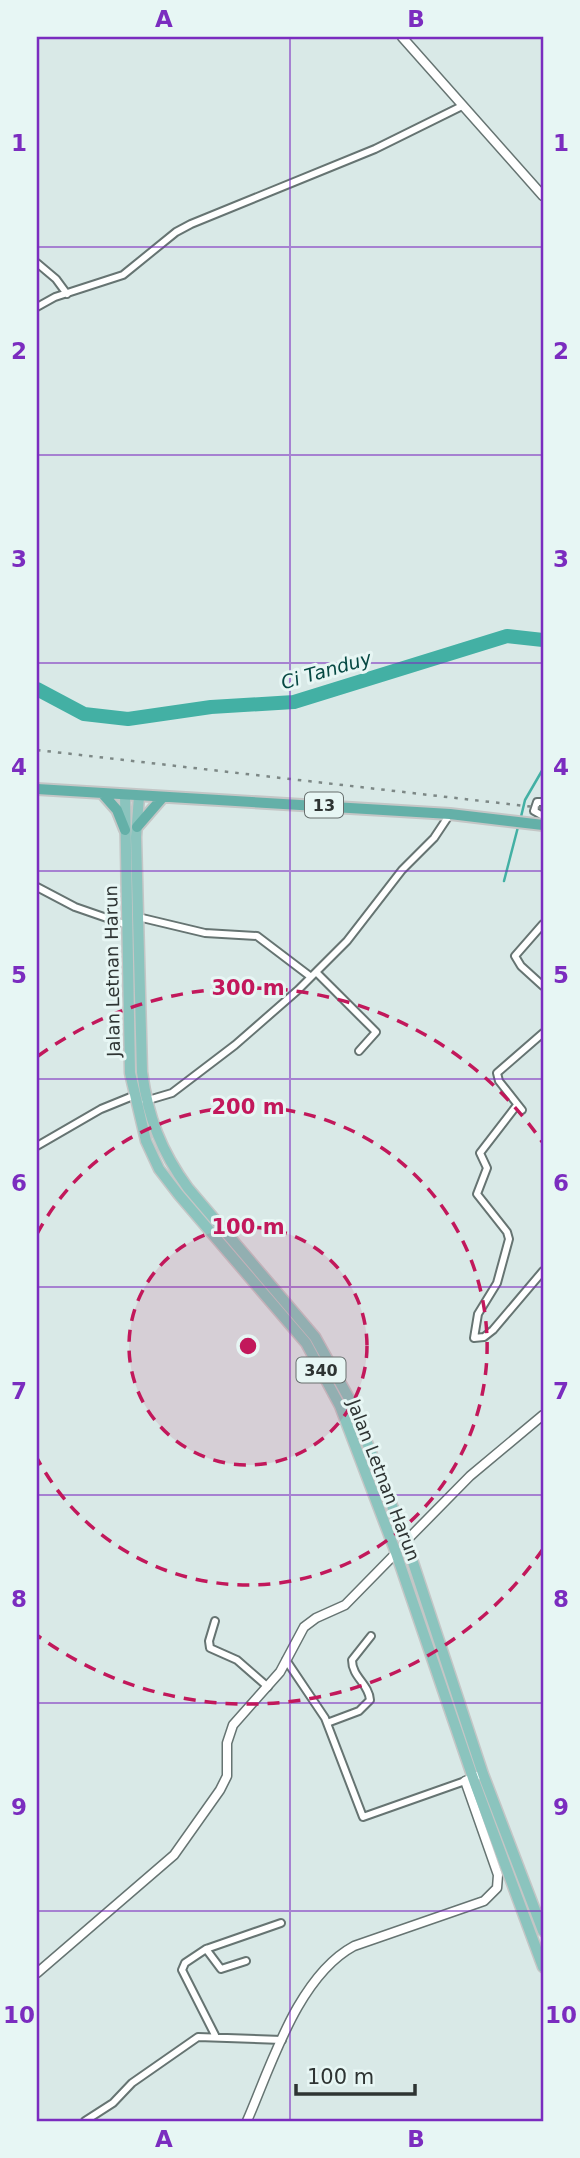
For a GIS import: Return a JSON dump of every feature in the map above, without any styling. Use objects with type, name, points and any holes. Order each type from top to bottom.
[{"type":"highway","name":"13","points":[[37,789],[450,814],[543,825]]},
{"type":"highway","points":[[102,793],[117,810],[125,830]]},
{"type":"highway","points":[[137,827],[163,797]]},
{"type":"main road","name":"Jalan Letnan Harun","points":[[125,794],[133,1096],[146,1141],[159,1169],[306,1343],[330,1387],[396,1553],[543,1967]]},
{"type":"main road","name":"Jalan Letnan Harun","points":[[139,796],[137,827],[141,1041],[145,1101],[156,1136],[169,1163],[294,1310],[315,1337],[341,1381],[405,1541],[474,1777],[543,1931]]},
{"type":"main road","points":[[130,1041],[141,1041]]},
{"type":"main road","points":[[330,1387],[341,1381]]},
{"type":"street","points":[[402,37],[543,196]]},
{"type":"street","points":[[37,307],[123,275],[176,232],[191,224],[375,149],[462,106]]},
{"type":"street","points":[[37,263],[56,279],[67,294]]},
{"type":"street","points":[[543,802],[537,802],[534,811],[543,816]]},
{"type":"street","points":[[145,1101],[172,1093],[244,1038],[314,975],[370,914],[402,870],[434,838],[450,814]]},
{"type":"street","points":[[37,887],[75,907],[127,925]]},
{"type":"street","points":[[138,917],[205,933],[257,936],[314,975],[376,1031],[359,1051]]},
{"type":"street","points":[[543,924],[515,956],[521,966],[543,986]]},
{"type":"street","points":[[543,1033],[497,1073],[499,1081],[520,1107],[480,1153],[487,1168],[477,1194],[508,1233],[509,1239],[495,1288],[478,1314],[474,1338],[484,1338],[493,1330],[541,1282],[543,1272]]},
{"type":"street","points":[[38,1145],[101,1109],[133,1096]]},
{"type":"street","points":[[405,1541],[480,1468],[543,1415]]},
{"type":"street","points":[[37,1973],[143,1884],[191,1835],[227,1776],[230,1731],[268,1687],[304,1627],[316,1618],[345,1605],[396,1553]]},
{"type":"street","points":[[215,1621],[209,1641],[210,1648],[237,1660],[268,1687]]},
{"type":"street","points":[[327,1723],[359,1711],[370,1700],[352,1666],[352,1660],[371,1636]]},
{"type":"street","points":[[247,2121],[294,2013],[340,1955],[354,1946],[484,1900],[497,1888],[498,1875],[474,1777],[363,1817],[327,1723],[286,1660]]},
{"type":"street","points":[[215,2035],[183,1966],[206,1949],[281,1923]]},
{"type":"street","points":[[206,1949],[221,1969],[246,1961]]},
{"type":"street","points":[[85,2121],[113,2104],[132,2083],[192,2040],[215,2035],[282,2040]]},
{"type":"waterway","name":"Ci Tanduy","points":[[37,689],[84,714],[128,719],[211,707],[294,702],[507,636],[543,640]]},
{"type":"waterway","points":[[520,821],[525,800],[543,769]]},
{"type":"waterway","points":[[504,881],[518,827]]},
{"type":"railway","points":[[37,750],[543,808]]}]
